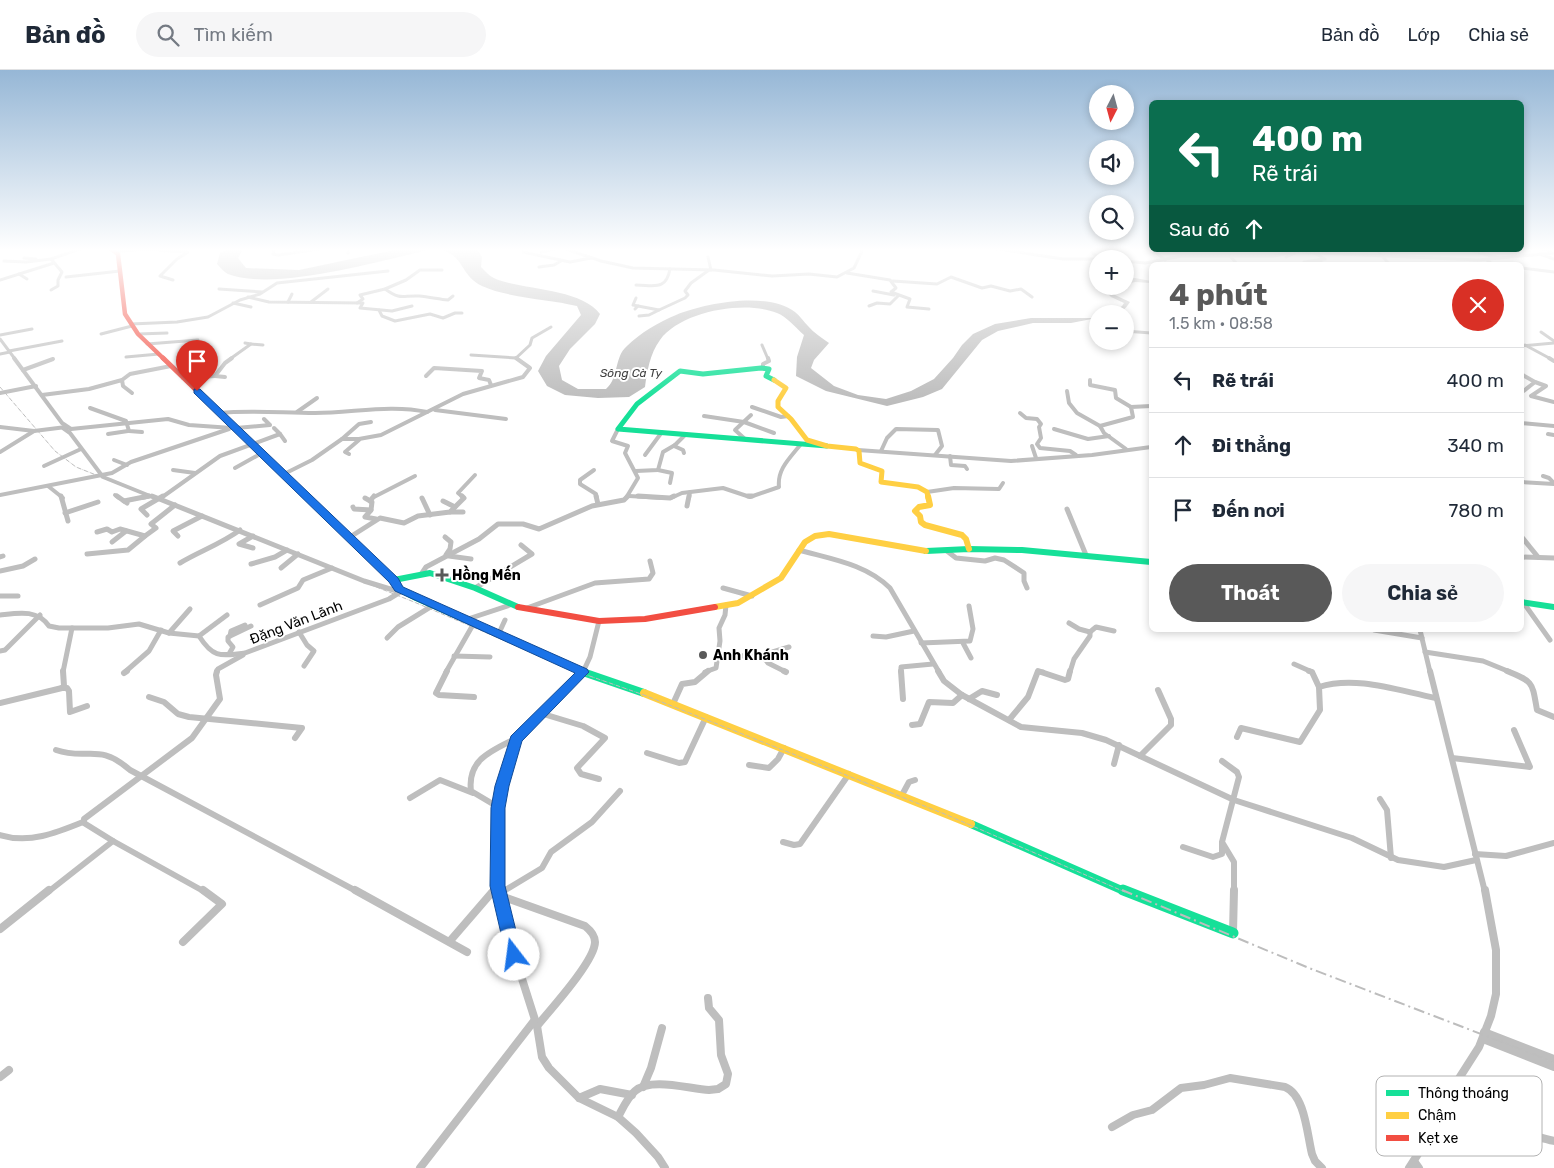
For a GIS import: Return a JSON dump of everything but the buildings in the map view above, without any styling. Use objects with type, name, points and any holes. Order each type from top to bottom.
[{"type":"street","points":[[123,300],[125,314],[138,334],[394,580],[396,587],[401,592]]},
{"type":"street","points":[[101,334],[131,325],[178,322],[208,317],[240,300]]},
{"type":"street","points":[[260,300],[266,302],[364,303],[360,308],[392,311],[412,306]]},
{"type":"street","points":[[356,303],[361,300]]},
{"type":"street","points":[[635,300],[634,305],[660,310]]},
{"type":"street","points":[[640,316],[649,316],[680,300]]},
{"type":"street","points":[[869,306],[877,303],[890,304],[893,300]]},
{"type":"street","points":[[909,300],[908,307],[929,309]]},
{"type":"street","points":[[233,303],[251,307]]},
{"type":"street","points":[[635,310],[638,306]]},
{"type":"street","points":[[379,310],[382,316],[396,321],[430,314],[444,318],[455,313],[462,313]]},
{"type":"street","points":[[388,318],[392,311]]},
{"type":"street","points":[[516,358],[530,345],[532,338],[551,327]]},
{"type":"street","points":[[0,335],[32,329]]},
{"type":"street","points":[[1134,332],[1149,333]]},
{"type":"street","points":[[1541,332],[1554,342]]},
{"type":"street","points":[[138,334],[167,333]]},
{"type":"street","points":[[0,339],[102,475],[332,568],[378,586],[401,592],[583,672],[673,704],[969,822],[1145,900],[1233,935],[1234,862],[1222,842]]},
{"type":"street","points":[[148,344],[198,340]]},
{"type":"street","points":[[0,354],[62,341]]},
{"type":"street","points":[[1524,346],[1554,342]]},
{"type":"street","points":[[245,343],[263,345]]},
{"type":"street","points":[[215,376],[225,364],[251,344]]},
{"type":"street","points":[[762,345],[769,361],[763,364],[763,368]]},
{"type":"street","points":[[1524,347],[1554,362]]},
{"type":"street","points":[[126,357],[159,354]]},
{"type":"street","points":[[342,439],[359,439],[381,435],[463,394],[491,384],[522,377],[529,372],[530,367],[516,358],[471,354]]},
{"type":"street","points":[[23,370],[53,359]]},
{"type":"street","points":[[426,376],[438,364]]},
{"type":"street","points":[[42,395],[90,389],[122,380],[130,374],[171,366]]},
{"type":"street","points":[[422,573],[426,567],[488,533],[498,524],[523,524],[538,529],[598,504],[619,502],[629,496],[638,479],[636,470],[625,453],[628,446],[612,441],[625,416],[639,401],[678,372],[684,371],[693,374],[724,372],[739,367],[770,370],[766,376],[781,383],[786,388],[777,405],[784,417],[807,440],[826,446]]},
{"type":"street","points":[[434,368],[482,371],[479,378],[489,380],[491,384]]},
{"type":"street","points":[[183,378],[215,376],[224,378]]},
{"type":"street","points":[[1524,376],[1546,386],[1531,396],[1554,402]]},
{"type":"street","points":[[122,380],[123,386],[132,393]]},
{"type":"street","points":[[1090,380],[1090,385],[1114,390],[1116,398],[1131,407],[1149,406]]},
{"type":"street","points":[[1524,391],[1535,382]]},
{"type":"street","points":[[0,393],[36,386]]},
{"type":"street","points":[[1068,391],[1070,403],[1077,412],[1100,426],[1109,436],[1126,449]]},
{"type":"street","points":[[297,412],[317,398]]},
{"type":"street","points":[[752,407],[784,417]]},
{"type":"street","points":[[1100,426],[1133,417],[1131,407]]},
{"type":"street","points":[[90,408],[106,415],[122,418],[128,423]]},
{"type":"street","points":[[219,413],[236,411],[331,413],[398,408],[428,412]]},
{"type":"street","points":[[434,410],[465,415],[506,418]]},
{"type":"street","points":[[1020,413],[1026,418],[1037,419],[1041,424],[1038,427],[1041,438],[1037,442],[1039,448],[1070,451],[1076,456]]},
{"type":"street","points":[[742,437],[735,429],[751,415]]},
{"type":"street","points":[[704,416],[744,422],[774,433]]},
{"type":"street","points":[[776,420],[784,417]]},
{"type":"street","points":[[0,427],[34,431],[75,429],[168,419],[189,425],[234,428],[270,425],[264,419]]},
{"type":"street","points":[[284,474],[312,460],[342,439],[359,424],[371,422]]},
{"type":"street","points":[[128,423],[128,431]]},
{"type":"street","points":[[0,495],[102,475],[153,454],[234,428]]},
{"type":"street","points":[[274,428],[285,441]]},
{"type":"street","points":[[618,429],[731,438],[742,437],[858,450],[1004,461],[1076,456],[1149,447]]},
{"type":"street","points":[[881,451],[887,438],[896,429],[938,430],[942,446],[935,455]]},
{"type":"street","points":[[1054,430],[1062,430],[1066,434],[1078,435],[1088,439],[1109,436]]},
{"type":"street","points":[[1,451],[34,431]]},
{"type":"street","points":[[108,434],[128,431],[142,432]]},
{"type":"street","points":[[645,455],[662,432]]},
{"type":"street","points":[[147,515],[141,509],[159,499],[220,456],[280,434]]},
{"type":"street","points":[[658,470],[663,452],[675,445],[686,434]]},
{"type":"street","points":[[1548,434],[1554,435]]},
{"type":"street","points":[[349,454],[345,452],[359,439]]},
{"type":"street","points":[[629,496],[670,498],[690,492],[723,488],[750,497],[779,487],[779,473],[800,444]]},
{"type":"street","points":[[675,445],[675,448],[684,450],[684,453]]},
{"type":"street","points":[[1032,446],[1036,458]]},
{"type":"street","points":[[44,466],[81,449]]},
{"type":"street","points":[[858,450],[860,463],[882,471],[882,482],[918,487],[927,492],[930,505],[919,507],[915,511],[920,516],[922,524],[962,535],[966,539],[969,549]]},
{"type":"street","points":[[235,468],[262,453]]},
{"type":"street","points":[[950,456],[951,465],[965,466],[967,469]]},
{"type":"street","points":[[114,460],[127,465]]},
{"type":"street","points":[[173,470],[195,473]]},
{"type":"street","points":[[594,470],[580,480],[580,484],[596,494],[598,504]]},
{"type":"street","points":[[636,470],[658,470],[672,473],[670,483]]},
{"type":"street","points":[[450,514],[455,506],[464,498],[458,493],[475,475]]},
{"type":"street","points":[[415,476],[368,499],[372,502],[371,510],[365,517],[383,518],[404,523],[418,516],[463,512]]},
{"type":"street","points":[[1543,476],[1549,478],[1554,484]]},
{"type":"street","points":[[1524,482],[1554,484]]},
{"type":"street","points":[[927,492],[938,488],[999,489],[1003,483]]},
{"type":"street","points":[[48,486],[63,498],[68,521]]},
{"type":"street","points":[[687,506],[690,492]]},
{"type":"street","points":[[115,495],[125,502],[151,496]]},
{"type":"street","points":[[422,498],[430,515]]},
{"type":"street","points":[[443,500],[455,506]]},
{"type":"street","points":[[65,513],[98,502]]},
{"type":"street","points":[[86,554],[128,550],[156,528],[151,524],[175,505]]},
{"type":"street","points":[[353,507],[354,509],[371,510]]},
{"type":"street","points":[[1066,509],[1086,555]]},
{"type":"street","points":[[178,536],[174,531],[202,516]]},
{"type":"street","points":[[350,537],[376,519]]},
{"type":"street","points":[[213,526],[214,520]]},
{"type":"street","points":[[97,532],[108,529],[112,532],[120,529],[145,536]]},
{"type":"street","points":[[180,563],[202,550],[209,549],[225,541],[240,530]]},
{"type":"street","points":[[112,542],[126,531]]},
{"type":"street","points":[[394,580],[422,573],[430,573],[475,588],[510,605],[599,621],[645,619],[738,603],[781,578],[799,550],[810,539],[824,534],[927,552],[969,549],[1022,550],[1149,562]]},
{"type":"street","points":[[253,548],[239,544],[254,536]]},
{"type":"street","points":[[445,537],[451,542],[448,556]]},
{"type":"street","points":[[1524,540],[1538,557]]},
{"type":"street","points":[[475,588],[532,554],[521,545]]},
{"type":"street","points":[[251,564],[275,557],[287,550]]},
{"type":"street","points":[[799,550],[851,565],[882,580],[890,588],[944,681],[969,699],[1029,729],[1082,733],[1119,745],[1234,800],[1352,838],[1391,858],[1444,867],[1475,857],[1510,856],[1554,843]]},
{"type":"street","points":[[947,551],[956,558],[985,561],[995,558],[1007,562],[1024,573],[1024,581],[1028,588]]},
{"type":"street","points":[[281,568],[287,566],[293,557],[298,554]]},
{"type":"street","points":[[448,556],[471,559]]},
{"type":"street","points":[[1524,557],[1554,558]]},
{"type":"street","points":[[0,571],[13,570],[35,559]]},
{"type":"street","points":[[527,608],[599,582],[628,582],[649,579],[653,573],[650,561]]},
{"type":"street","points":[[260,604],[298,588],[302,580],[332,568]]},
{"type":"street","points":[[723,588],[752,596]]},
{"type":"street","name":"Đặng Văn Lãnh","points":[[199,636],[210,651],[229,654],[246,653],[389,599],[401,592]]},
{"type":"street","points":[[0,596],[18,596]]},
{"type":"street","points":[[1524,602],[1554,608]]},
{"type":"street","points":[[466,620],[510,605]]},
{"type":"street","points":[[1524,605],[1550,640]]},
{"type":"street","points":[[386,638],[398,627],[432,606]]},
{"type":"street","points":[[673,704],[682,684],[695,682],[705,672],[716,668],[720,640],[719,628],[726,614],[726,606]]},
{"type":"street","points":[[921,643],[945,641],[964,643],[970,641],[973,637],[969,606]]},
{"type":"street","points":[[169,633],[190,609]]},
{"type":"street","points":[[0,614],[29,613],[40,615],[52,627],[108,628],[139,624],[169,633],[199,636],[227,615]]},
{"type":"street","points":[[0,651],[6,649],[40,615]]},
{"type":"street","points":[[499,634],[505,620]]},
{"type":"street","points":[[475,794],[471,791],[470,782],[471,771],[476,762],[516,739],[583,672],[590,658],[599,621]]},
{"type":"street","points":[[474,623],[454,656],[436,694],[474,697]]},
{"type":"street","points":[[1069,623],[1079,629],[1090,632]]},
{"type":"street","points":[[229,654],[233,648],[228,639],[231,631],[245,625]]},
{"type":"street","points":[[230,636],[251,626]]},
{"type":"street","points":[[1009,720],[1028,697],[1038,671],[1065,680],[1068,679],[1074,659],[1089,639],[1090,632],[1096,626],[1114,630]]},
{"type":"street","points":[[62,688],[64,686],[63,668],[72,628]]},
{"type":"street","points":[[124,673],[149,651],[161,630]]},
{"type":"street","points":[[873,636],[886,637],[914,631]]},
{"type":"street","points":[[299,632],[307,645],[314,651],[304,666]]},
{"type":"street","points":[[1398,632],[1421,634],[1475,857],[1484,883],[1498,959],[1496,996],[1484,1035],[1459,1076]]},
{"type":"street","points":[[964,643],[971,658]]},
{"type":"street","points":[[718,657],[762,655],[790,647]]},
{"type":"street","points":[[1425,652],[1483,661],[1527,679],[1533,686],[1537,710],[1554,717]]},
{"type":"street","points":[[0,835],[12,838],[46,836],[83,822],[87,816],[190,740],[220,699],[216,676],[218,669],[246,653]]},
{"type":"street","points":[[762,655],[770,665],[786,672]]},
{"type":"street","points":[[454,656],[490,657]]},
{"type":"street","points":[[903,699],[901,667],[933,664]]},
{"type":"street","points":[[1237,738],[1239,729],[1242,728],[1300,742],[1320,710],[1320,687],[1312,672],[1294,664]]},
{"type":"street","points":[[1320,687],[1332,682],[1388,687],[1436,698]]},
{"type":"street","points":[[0,703],[67,688],[69,691],[70,712],[87,706]]},
{"type":"street","points":[[1140,756],[1171,725],[1171,720],[1158,690]]},
{"type":"street","points":[[969,699],[982,691],[996,695]]},
{"type":"street","points":[[912,725],[920,724],[930,702],[953,704],[962,695]]},
{"type":"street","points":[[149,698],[164,702],[178,714],[204,719],[293,725],[302,728],[295,738]]},
{"type":"street","points":[[540,713],[583,726],[604,738],[577,768],[581,774],[599,779]]},
{"type":"street","points":[[647,753],[679,763],[685,762],[706,717]]},
{"type":"street","points":[[1452,758],[1530,767],[1514,730]]},
{"type":"street","points":[[516,739],[502,786],[498,808],[499,891],[509,938],[536,1024],[545,1062],[579,1098],[618,1117],[644,1140],[665,1168]]},
{"type":"street","points":[[1114,764],[1119,745]]},
{"type":"street","points":[[749,765],[769,768],[778,759],[784,748]]},
{"type":"street","points":[[56,750],[63,754],[99,753],[110,755],[128,769],[450,941],[467,952]]},
{"type":"street","points":[[1183,847],[1213,857],[1218,857],[1222,854],[1222,842],[1234,800],[1238,774],[1222,761]]},
{"type":"street","points":[[782,842],[794,845],[800,844],[849,774]]},
{"type":"street","points":[[410,798],[440,780],[475,794],[498,808]]},
{"type":"street","points":[[902,795],[909,782],[915,780]]},
{"type":"street","points":[[450,941],[499,891],[542,868],[551,852],[592,822],[620,791]]},
{"type":"street","points":[[1380,799],[1387,810],[1391,858]]},
{"type":"street","points":[[83,822],[222,904],[183,942]]},
{"type":"street","points":[[0,929],[113,841]]},
{"type":"street","points":[[420,1168],[588,960],[594,946],[595,936],[591,930],[499,891]]},
{"type":"street","points":[[643,1086],[666,1085],[715,1090],[726,1084],[728,1074],[721,1055],[720,1020],[708,1008],[708,998]]},
{"type":"street","points":[[618,1117],[632,1095],[643,1086],[651,1068],[662,1028]]},
{"type":"street","points":[[1484,1035],[1554,1058]]},
{"type":"street","points":[[1484,1035],[1554,1066]]},
{"type":"street","points":[[0,1077],[9,1070]]},
{"type":"street","points":[[1112,1127],[1133,1115],[1152,1110],[1181,1088],[1204,1085],[1230,1078],[1285,1087],[1292,1090],[1300,1099],[1312,1154],[1315,1161],[1322,1168]]},
{"type":"street","points":[[579,1098],[600,1089],[632,1095]]},
{"type":"water","name":"Sông Cà Ty","points":[[542,300],[582,300],[591,305],[600,314],[595,324],[570,349],[559,366],[562,380],[578,389],[606,389],[613,379],[623,351],[632,341],[663,321],[688,311],[719,303],[753,301],[769,302],[795,312],[813,331],[829,343],[814,360],[811,368],[834,386],[858,395],[886,399],[911,391],[934,379],[973,334],[995,324],[1031,318],[1089,318],[1089,320],[1071,323],[1033,323],[998,331],[982,340],[942,389],[923,397],[887,406],[826,391],[796,376],[797,357],[804,335],[787,319],[777,313],[764,309],[748,308],[731,308],[698,315],[670,330],[660,340],[651,357],[645,387],[629,397],[598,398],[565,395],[547,386],[538,371],[546,356],[581,315],[577,306]]},
{"type":"waterway","name":"Sông Cà Ty","points":[[1123,300],[1127,302],[1125,305]]},
{"type":"waterway","name":"Sông Cà Ty","points":[[1524,423],[1554,426]]},
{"type":"railway","points":[[0,387],[55,451],[76,467],[414,602],[581,673],[644,695],[947,815],[1125,892]]},
{"type":"railway","points":[[1122,890],[1309,968],[1554,1062]]},
{"type":"traffic: fast","points":[[774,380],[766,376],[769,369],[761,368],[744,368],[703,374],[680,371],[637,404],[618,429],[827,446]]},
{"type":"traffic: fast","points":[[309,499],[394,580],[430,573],[475,588],[518,607]]},
{"type":"traffic: fast","points":[[926,551],[969,549],[1022,550],[1149,562]]},
{"type":"traffic: fast","points":[[394,580],[399,589],[416,598],[583,672],[644,693]]},
{"type":"traffic: fast","points":[[1524,602],[1554,607]]},
{"type":"traffic: fast","points":[[971,824],[1145,900],[1233,933]]},
{"type":"traffic: slow","points":[[774,380],[786,388],[778,401],[778,407],[791,419],[807,440],[827,446],[856,449],[859,451],[860,463],[882,471],[881,482],[918,487],[927,492],[930,505],[919,507],[915,511],[920,516],[921,522],[925,525],[962,535],[966,539],[969,549]]},
{"type":"traffic: slow","points":[[715,607],[738,603],[781,578],[805,542],[815,536],[829,534],[926,551]]},
{"type":"traffic: slow","points":[[644,693],[971,824]]},
{"type":"traffic: jam","points":[[123,300],[125,314],[138,334],[309,499]]},
{"type":"traffic: jam","points":[[518,607],[599,621],[645,619],[715,607]]},
{"type":"place","name":"Hồng Mến","points":[[442,575]]},
{"type":"place","name":"Anh Khánh","points":[[703,655]]},
{"type":"route","points":[[197,391],[394,580],[396,587],[439,609],[583,672],[516,739],[502,786],[498,808],[496,846],[498,886],[514,955]]}]
